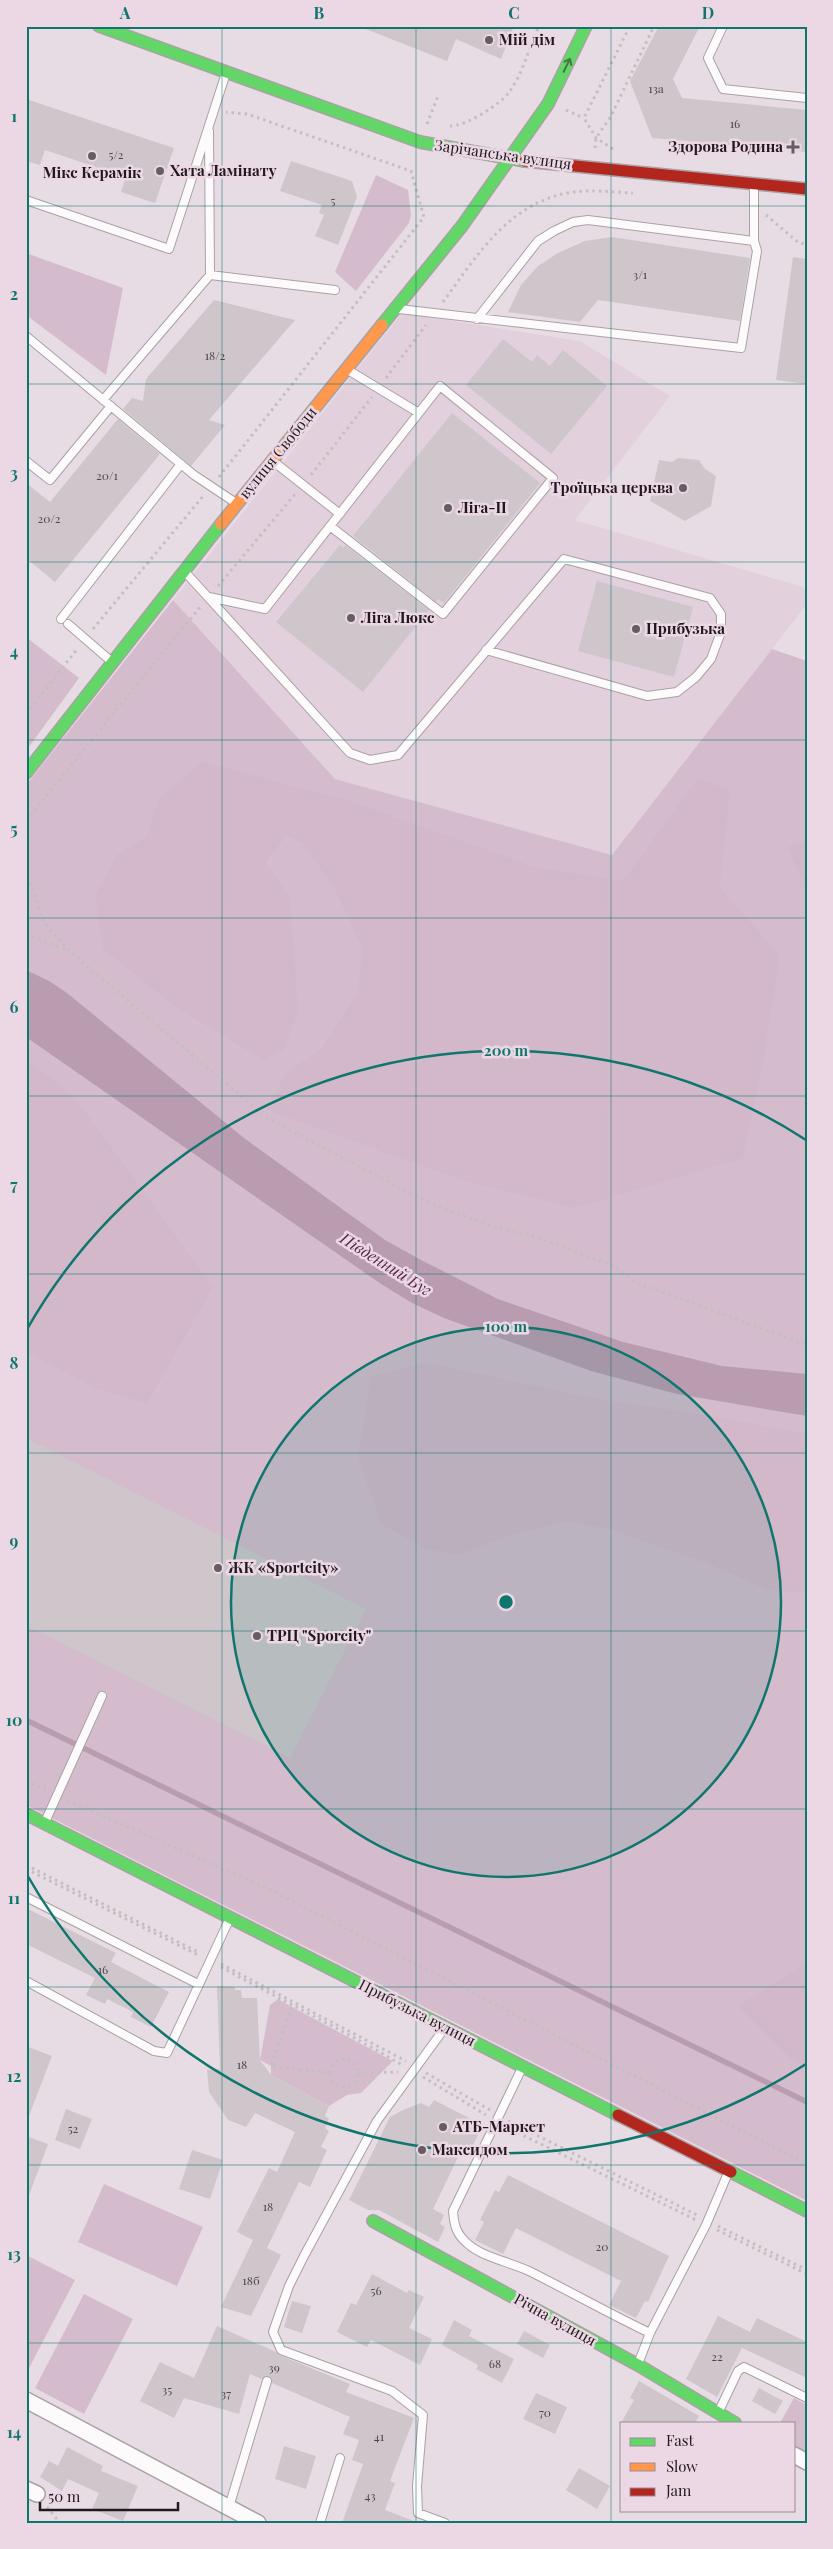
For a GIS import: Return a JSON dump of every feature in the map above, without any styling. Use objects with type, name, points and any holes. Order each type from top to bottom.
[{"type":"street","name":"Зарічанська вулиця","points":[[99,26],[420,142],[508,159],[807,189]]},
{"type":"street","name":"вулиця Свободи","points":[[26,773],[237,504],[462,226],[548,104],[586,26]]},
{"type":"street","name":"вулиця Свободи","points":[[527,132],[535,100]]},
{"type":"street","name":"Прибузька вулиця","points":[[26,1814],[807,2211]]},
{"type":"street","name":"Річна вулиця","points":[[373,2221],[638,2366],[733,2422]]},
{"type":"street","points":[[27,2402],[258,2523]]},
{"type":"lane","points":[[723,26],[708,58],[723,89],[807,98]]},
{"type":"lane","points":[[26,200],[169,249],[227,72]]},
{"type":"lane","points":[[103,400],[210,275],[209,123]]},
{"type":"lane","points":[[394,309],[741,348],[757,250],[754,241],[752,203],[754,184]]},
{"type":"lane","points":[[478,318],[538,241],[573,222],[588,220],[754,241]]},
{"type":"lane","points":[[210,275],[335,290]]},
{"type":"lane","points":[[26,336],[181,464],[237,504]]},
{"type":"lane","points":[[346,369],[419,414]]},
{"type":"lane","points":[[209,597],[264,610],[330,526],[419,414],[440,386],[553,478],[443,614],[330,526]]},
{"type":"lane","points":[[26,461],[50,480],[111,406]]},
{"type":"lane","points":[[273,460],[340,514]]},
{"type":"lane","points":[[61,619],[181,464]]},
{"type":"lane","points":[[184,572],[209,597],[350,753],[370,760],[398,755],[486,650],[564,559],[710,598],[721,614],[721,632],[711,659],[696,677],[677,692],[647,696],[486,650]]},
{"type":"lane","points":[[68,624],[113,662]]},
{"type":"lane","points":[[44,1823],[102,1696]]},
{"type":"lane","points":[[26,1897],[198,1984]]},
{"type":"lane","points":[[26,1981],[154,2051],[167,2053],[230,1918]]},
{"type":"lane","points":[[445,2027],[377,2121],[289,2286],[273,2332],[280,2351],[392,2391],[422,2415],[417,2486],[418,2513],[445,2523]]},
{"type":"lane","points":[[523,2066],[454,2211],[454,2228],[468,2244],[479,2251],[531,2272],[596,2308],[650,2333]]},
{"type":"lane","points":[[638,2366],[650,2333],[706,2225],[729,2171]]},
{"type":"lane","points":[[718,2413],[738,2371],[744,2367],[807,2398]]},
{"type":"lane","points":[[228,2507],[267,2381]]},
{"type":"lane","points":[[320,2523],[340,2458]]},
{"type":"path","points":[[446,126],[456,126],[482,114],[510,92],[539,26]]},
{"type":"path","points":[[584,118],[630,26]]},
{"type":"path","points":[[561,108],[584,118],[596,138],[611,116],[654,26]]},
{"type":"path","points":[[436,126],[426,126],[438,96]]},
{"type":"path","points":[[26,714],[212,486],[424,217],[411,171],[247,114],[213,112]]},
{"type":"path","points":[[26,821],[379,389],[490,238],[522,211],[567,193],[594,190],[642,194]]},
{"type":"path","points":[[752,203],[798,244],[807,244]]},
{"type":"path","points":[[26,870],[43,921],[68,950],[267,1118],[424,1201],[496,1228],[531,1235],[614,1266],[635,1282],[807,1345]]},
{"type":"path","points":[[26,934],[68,950]]},
{"type":"path","points":[[26,1781],[274,1891],[807,2164]]},
{"type":"path","points":[[26,1869],[209,1961],[350,2035],[496,2122],[807,2274]]},
{"type":"path","points":[[292,2006],[271,2066],[330,2073]]},
{"type":"path","points":[[343,2059],[355,2064],[358,2073],[352,2085],[343,2087],[335,2083],[330,2073],[335,2062],[343,2059]]},
{"type":"path","points":[[358,2073],[414,2072]]},
{"type":"shaded area","points":[[376,175],[408,190],[411,215],[409,223],[356,291],[335,272]]},
{"type":"shaded area","points":[[26,253],[123,288],[106,375],[26,315]]},
{"type":"shaded area","points":[[402,313],[580,341],[670,396],[575,520],[803,587],[807,596],[807,604],[612,855],[335,779],[173,600]]},
{"type":"shaded area","points":[[173,600],[335,779],[612,855],[772,649],[807,661],[807,2201],[26,1805],[26,785]]},
{"type":"shaded area","points":[[26,637],[79,678],[26,751]]},
{"type":"shaded area","points":[[203,762],[353,802],[535,867],[623,881],[698,778],[730,790],[720,887],[780,956],[762,1068],[743,1158],[575,1208],[459,1179],[267,1110],[286,1073],[321,1049],[357,993],[363,949],[334,888],[303,843],[286,836],[266,862],[290,898],[298,1011],[284,1049],[263,1060],[174,1006],[103,949],[95,895],[117,855],[146,837],[159,798]]},
{"type":"shaded area","points":[[807,840],[807,889],[787,847]]},
{"type":"shaded area","points":[[26,1063],[32,1064],[62,1086],[82,1107],[213,1287],[147,1403],[99,1390],[26,1352]]},
{"type":"shaded area","points":[[427,1363],[598,1399],[689,1412],[807,1434],[807,1593],[768,1590],[706,1563],[609,1529],[564,1521],[511,1535],[458,1555],[426,1549],[381,1524],[358,1457],[371,1376]]},
{"type":"shaded area","points":[[807,1963],[807,2067],[790,2058],[738,2006]]},
{"type":"shaded area","points":[[278,1999],[393,2061],[361,2093],[347,2095],[329,2106],[271,2075],[271,2066],[260,2060],[270,2005]]},
{"type":"shaded area","points":[[104,2184],[203,2227],[177,2286],[78,2242]]},
{"type":"shaded area","points":[[26,2255],[75,2280],[26,2374]]},
{"type":"shaded area","points":[[84,2294],[133,2319],[84,2414],[35,2388]]},
{"type":"shaded area","points":[[794,2398],[807,2405],[807,2452],[796,2447],[796,2422],[781,2422]]},
{"type":"water","name":"Південний Буг","points":[[26,970],[49,981],[67,993],[244,1138],[385,1240],[498,1299],[623,1342],[722,1366],[807,1374],[807,1416],[677,1394],[591,1371],[444,1318],[412,1303],[381,1284],[26,1037]]},
{"type":"building","points":[[358,26],[514,26],[501,59],[456,39],[447,61]]},
{"type":"building","points":[[659,26],[700,26],[673,79],[682,98],[807,110],[807,152],[652,138],[630,81]]},
{"type":"building","points":[[26,99],[174,148],[155,203],[121,192],[126,177],[45,150],[40,165],[26,161]]},
{"type":"building","points":[[291,161],[352,181],[357,197],[338,245],[315,236],[324,215],[319,213],[322,205],[280,191]]},
{"type":"building","points":[[612,237],[750,258],[740,321],[598,300],[580,322],[508,312],[521,285],[538,266],[558,253],[585,241]]},
{"type":"building","points":[[793,257],[807,259],[807,384],[776,380]]},
{"type":"building","points":[[214,300],[295,320],[209,420],[225,425],[191,466],[123,409],[132,398],[143,401],[146,379]]},
{"type":"building","points":[[503,339],[532,362],[537,355],[550,366],[563,350],[607,386],[551,454],[466,385]]},
{"type":"building","points":[[452,413],[540,483],[444,603],[438,599],[436,602],[353,536]]},
{"type":"building","points":[[118,419],[160,454],[55,582],[26,558],[26,483],[50,502]]},
{"type":"building","points":[[678,458],[699,460],[705,469],[716,476],[711,506],[685,521],[650,501],[659,460],[672,462]]},
{"type":"building","points":[[340,545],[343,548],[345,545],[429,610],[363,692],[276,622]]},
{"type":"building","name":"Прибузька","points":[[597,581],[693,607],[674,677],[578,651]]},
{"type":"building","points":[[26,1438],[366,1609],[290,1758],[26,1625]]},
{"type":"building","points":[[26,1908],[116,1953],[111,1962],[169,1992],[151,2027],[131,2017],[133,2012],[107,1999],[105,2004],[86,1995],[95,1978],[26,1944]]},
{"type":"building","points":[[217,1986],[235,1987],[235,1990],[241,1990],[242,1998],[257,1998],[260,2060],[271,2075],[329,2106],[325,2116],[329,2119],[325,2128],[329,2131],[321,2147],[327,2150],[310,2187],[299,2182],[267,2248],[281,2255],[251,2316],[221,2307],[253,2240],[237,2232],[269,2168],[277,2172],[295,2132],[255,2113],[246,2127],[228,2120],[209,2092],[207,2070],[220,2069]]},
{"type":"building","points":[[26,2046],[52,2056],[27,2121],[26,2121]]},
{"type":"building","points":[[434,2100],[483,2125],[470,2151],[463,2147],[433,2209],[444,2215],[440,2224],[445,2227],[438,2242],[379,2210],[368,2210],[349,2200],[390,2117],[421,2103],[429,2107]]},
{"type":"building","points":[[66,2109],[92,2119],[80,2149],[55,2140]]},
{"type":"building","points":[[26,2136],[48,2144],[28,2198],[26,2197]]},
{"type":"building","points":[[192,2150],[223,2160],[210,2199],[179,2189]]},
{"type":"building","points":[[508,2175],[669,2256],[648,2302],[645,2301],[636,2318],[609,2305],[621,2281],[516,2228],[503,2254],[475,2240],[484,2222],[480,2220],[495,2190],[499,2192]]},
{"type":"building","points":[[372,2274],[407,2293],[409,2290],[424,2297],[409,2328],[432,2339],[420,2365],[371,2340],[367,2347],[337,2332],[351,2303],[356,2305]]},
{"type":"building","points":[[292,2301],[311,2306],[302,2333],[284,2327]]},
{"type":"building","points":[[718,2316],[750,2332],[757,2318],[807,2342],[807,2378],[742,2348],[717,2397],[686,2379]]},
{"type":"building","points":[[454,2320],[472,2330],[469,2336],[514,2359],[502,2383],[476,2369],[478,2365],[442,2345]]},
{"type":"building","points":[[217,2326],[279,2355],[350,2384],[346,2392],[414,2418],[390,2481],[395,2483],[385,2510],[414,2521],[414,2523],[342,2523],[363,2464],[352,2460],[359,2440],[343,2434],[350,2417],[272,2383],[269,2376],[262,2379],[250,2374],[239,2414],[184,2398],[174,2418],[140,2401],[160,2362],[194,2378]]},
{"type":"building","points":[[524,2331],[550,2345],[543,2358],[517,2344]]},
{"type":"building","points":[[639,2381],[699,2416],[696,2422],[622,2422],[634,2400],[630,2398]]},
{"type":"building","points":[[759,2388],[783,2401],[775,2414],[752,2401]]},
{"type":"building","points":[[536,2393],[567,2407],[555,2434],[523,2419]]},
{"type":"building","points":[[284,2446],[316,2456],[306,2489],[275,2479]]},
{"type":"building","points":[[67,2447],[103,2466],[101,2471],[138,2486],[123,2521],[92,2509],[99,2493],[68,2479],[62,2491],[40,2477],[49,2461],[58,2466]]},
{"type":"building","points":[[579,2468],[610,2486],[597,2509],[566,2490]]},
{"type":"waterway","points":[[26,1720],[807,2102]]},
{"type":"traffic: fast","points":[[99,26],[420,142],[525,161]]},
{"type":"traffic: fast","points":[[382,325],[462,226],[548,104],[586,26]]},
{"type":"traffic: fast","points":[[26,773],[221,524]]},
{"type":"traffic: fast","points":[[26,1814],[618,2115]]},
{"type":"traffic: fast","points":[[731,2172],[807,2211]]},
{"type":"traffic: fast","points":[[373,2221],[638,2365],[733,2422]]},
{"type":"traffic: slow","points":[[221,524],[382,325]]},
{"type":"traffic: jam","points":[[525,161],[807,189]]},
{"type":"traffic: jam","points":[[618,2115],[731,2172]]},
{"type":"place","name":"Мій дім","points":[[489,40]]},
{"type":"place","name":"Здорова Родина","points":[[793,147]]},
{"type":"place","name":"Мікс Керамік","points":[[92,156]]},
{"type":"place","name":"Хата Ламінату","points":[[160,171]]},
{"type":"place","name":"Троїцька церква","points":[[683,488]]},
{"type":"place","name":"Ліга-II","points":[[448,508]]},
{"type":"place","name":"Ліга Люкс","points":[[351,618]]},
{"type":"place","name":"Прибузька","points":[[636,629]]},
{"type":"place","name":"ЖК «Sportcity»","points":[[218,1568]]},
{"type":"place","name":"ТРЦ \"Sporcity\"","points":[[257,1636]]},
{"type":"place","name":"АТБ-Маркет","points":[[443,2127]]},
{"type":"place","name":"Максидом","points":[[422,2150]]}]
